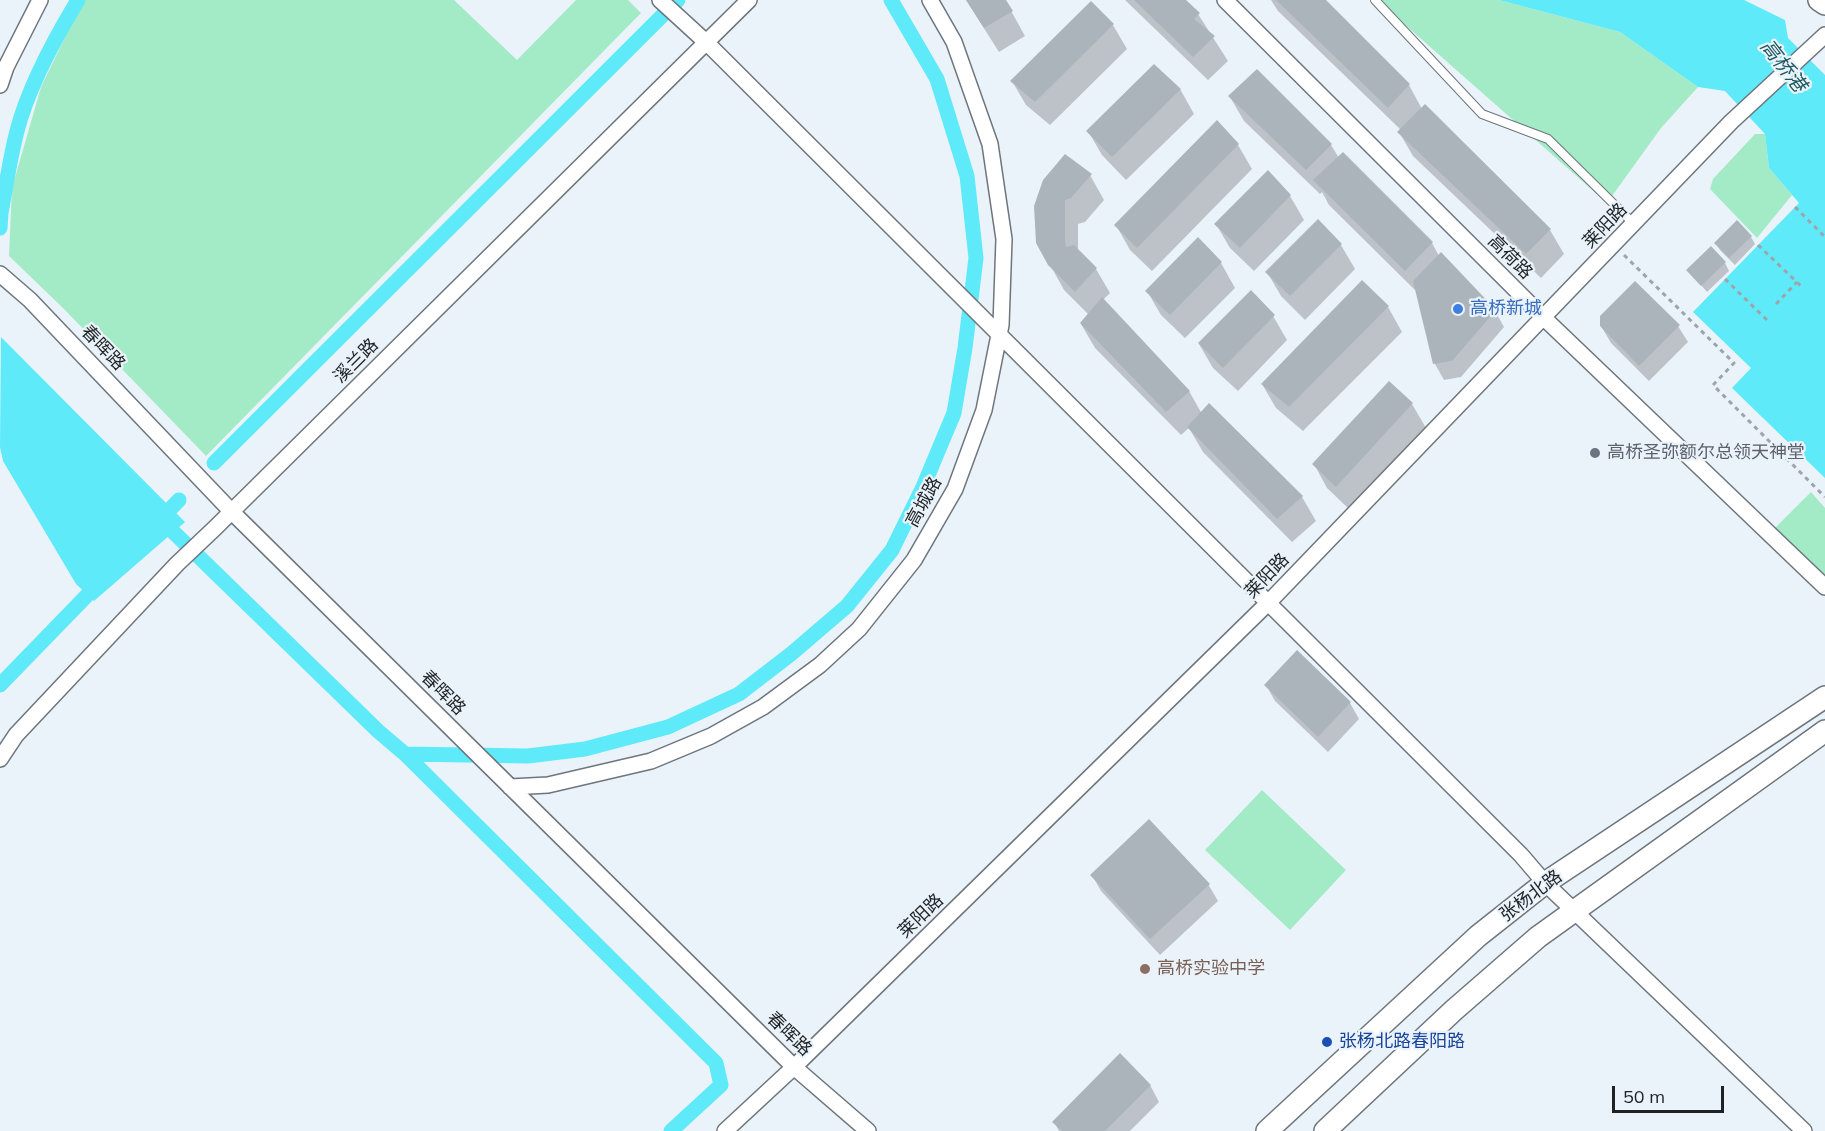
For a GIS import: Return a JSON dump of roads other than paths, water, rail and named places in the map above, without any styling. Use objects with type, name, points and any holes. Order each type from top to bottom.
[{"type":"main road","points":[[1819,0],[1825,4]]},
{"type":"main road","name":"张杨北路","points":[[1267,1131],[1478,936],[1545,883],[1825,697]]},
{"type":"main road","name":"张杨北路","points":[[1324,1131],[1454,1010],[1538,937],[1825,731]]},
{"type":"street","points":[[0,85],[6,67],[40,0]]},
{"type":"street","points":[[660,0],[707,43],[1269,602],[1521,855],[1545,883],[1804,1131]]},
{"type":"street","name":"溪兰路","points":[[0,759],[16,735],[177,564],[749,0]]},
{"type":"street","name":"高城路","points":[[510,787],[548,785],[651,761],[711,736],[763,708],[820,665],[859,629],[914,560],[955,489],[984,410],[999,333],[1004,239],[990,144],[954,42],[930,0]]},
{"type":"street","name":"高荷路","points":[[1225,0],[1544,318],[1825,587]]},
{"type":"street","name":"莱阳路","points":[[725,1131],[1269,602],[1731,122],[1825,35]]},
{"type":"street","name":"春晖路","points":[[0,274],[30,300],[231,511],[510,787],[794,1066],[868,1131]]},
{"type":"lane","points":[[1375,0],[1482,114],[1548,139],[1634,224]]},
{"type":"water","name":"高桥港","points":[[1499,0],[1744,0],[1785,20],[1788,38],[1825,75],[1825,478],[1732,388],[1751,368],[1693,312],[1799,203],[1769,168],[1765,134],[1725,91],[1698,87],[1620,32]]},
{"type":"water","points":[[1,337],[185,522],[94,601],[76,584],[3,461],[0,447]]},
{"type":"waterway","points":[[0,228],[10,162],[22,115],[43,64],[78,0]]},
{"type":"waterway","points":[[214,463],[678,0]]},
{"type":"waterway","points":[[405,754],[528,756],[585,749],[668,727],[739,694],[791,654],[847,606],[892,550],[923,487],[954,413],[976,258],[967,176],[937,79],[891,0]]},
{"type":"waterway","points":[[157,523],[179,500]]},
{"type":"waterway","points":[[159,518],[378,731],[405,754],[716,1063],[721,1085],[671,1131]]},
{"type":"waterway","points":[[0,685],[100,582]]},
{"type":"place","name":"高桥新城","points":[[1458,309]]},
{"type":"place","name":"高桥圣弥额尔总领天神堂","points":[[1595,453]]},
{"type":"place","name":"高桥实验中学","points":[[1145,969]]},
{"type":"place","name":"张杨北路春阳路","points":[[1327,1042]]}]
